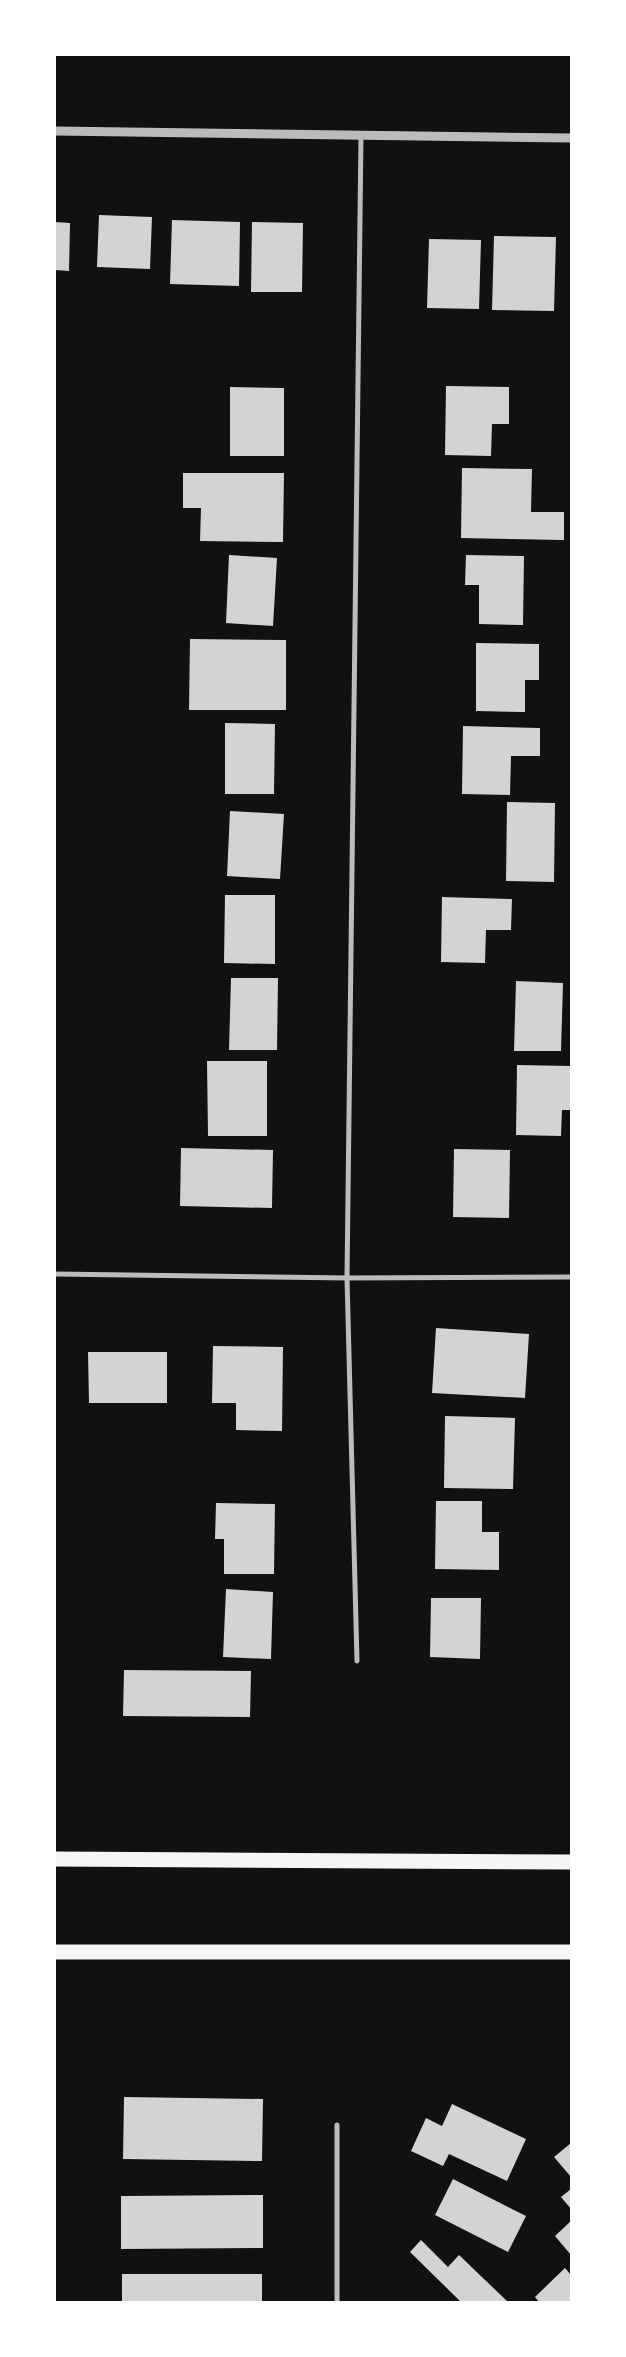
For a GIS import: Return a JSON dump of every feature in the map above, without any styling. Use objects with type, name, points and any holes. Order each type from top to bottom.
[{"type":"highway","points":[[55,1859],[571,1862]]},
{"type":"highway","points":[[55,1952],[571,1952]]},
{"type":"street","points":[[55,131],[571,138]]},
{"type":"street","points":[[357,1661],[347,1278],[361,136]]},
{"type":"street","points":[[55,1274],[347,1278],[571,1277]]},
{"type":"street","points":[[337,2126],[337,2302]]},
{"type":"building","points":[[99,215],[152,217],[150,269],[97,267]]},
{"type":"building","points":[[172,220],[240,222],[239,286],[170,284]]},
{"type":"building","points":[[55,222],[70,223],[69,271],[55,270]]},
{"type":"building","points":[[252,222],[303,223],[302,292],[251,292]]},
{"type":"building","points":[[494,236],[556,237],[554,311],[492,310]]},
{"type":"building","points":[[429,239],[481,240],[479,309],[427,308]]},
{"type":"building","points":[[446,386],[509,387],[509,424],[492,424],[491,456],[445,455]]},
{"type":"building","points":[[230,387],[284,388],[284,456],[230,456]]},
{"type":"building","points":[[462,468],[532,469],[531,512],[564,512],[564,540],[461,538]]},
{"type":"building","points":[[183,473],[284,473],[283,542],[200,541],[201,508],[183,508]]},
{"type":"building","points":[[229,555],[277,558],[273,626],[226,623]]},
{"type":"building","points":[[466,555],[524,556],[523,625],[479,624],[479,585],[465,585]]},
{"type":"building","points":[[190,639],[286,640],[286,710],[189,710]]},
{"type":"building","points":[[476,643],[539,644],[539,680],[525,680],[525,712],[476,711]]},
{"type":"building","points":[[225,723],[275,724],[274,794],[225,794]]},
{"type":"building","points":[[463,726],[540,728],[540,756],[511,756],[510,795],[462,794]]},
{"type":"building","points":[[507,802],[555,803],[554,882],[506,881]]},
{"type":"building","points":[[230,811],[284,814],[280,879],[227,876]]},
{"type":"building","points":[[225,895],[275,895],[275,964],[224,963]]},
{"type":"building","points":[[442,897],[512,899],[511,930],[486,930],[485,963],[441,962]]},
{"type":"building","points":[[231,978],[278,978],[277,1050],[229,1050]]},
{"type":"building","points":[[516,981],[563,983],[561,1051],[514,1051]]},
{"type":"building","points":[[207,1061],[267,1061],[267,1136],[208,1136]]},
{"type":"building","points":[[517,1065],[570,1066],[570,1110],[562,1110],[561,1136],[516,1135]]},
{"type":"building","points":[[181,1148],[273,1150],[272,1208],[180,1206]]},
{"type":"building","points":[[454,1149],[510,1150],[509,1218],[453,1217]]},
{"type":"building","points":[[436,1328],[529,1334],[525,1398],[432,1393]]},
{"type":"building","points":[[213,1346],[283,1347],[282,1431],[236,1430],[236,1403],[212,1403]]},
{"type":"building","points":[[88,1352],[167,1352],[167,1403],[89,1403]]},
{"type":"building","points":[[445,1416],[515,1418],[513,1489],[444,1488]]},
{"type":"building","points":[[436,1501],[482,1501],[482,1532],[499,1532],[499,1570],[435,1569]]},
{"type":"building","points":[[216,1503],[275,1504],[274,1574],[224,1574],[224,1539],[215,1539]]},
{"type":"building","points":[[226,1589],[273,1592],[271,1659],[223,1657]]},
{"type":"building","points":[[431,1598],[481,1598],[480,1659],[430,1657]]},
{"type":"building","points":[[124,1670],[251,1671],[250,1717],[123,1716]]},
{"type":"building","points":[[124,2097],[263,2099],[262,2161],[123,2159]]},
{"type":"building","points":[[452,2104],[526,2139],[507,2181],[449,2154],[443,2166],[411,2151],[426,2118],[442,2126]]},
{"type":"building","points":[[571,2143],[571,2177],[554,2157]]},
{"type":"building","points":[[453,2179],[526,2216],[508,2252],[435,2215]]},
{"type":"building","points":[[571,2189],[571,2209],[561,2197]]},
{"type":"building","points":[[263,2195],[263,2248],[121,2249],[121,2196]]},
{"type":"building","points":[[571,2221],[571,2255],[555,2236]]},
{"type":"building","points":[[421,2240],[448,2267],[459,2255],[508,2302],[461,2302],[410,2252]]},
{"type":"building","points":[[565,2268],[571,2275],[571,2302],[539,2302],[535,2297]]},
{"type":"building","points":[[122,2274],[262,2274],[262,2302],[122,2302]]}]
